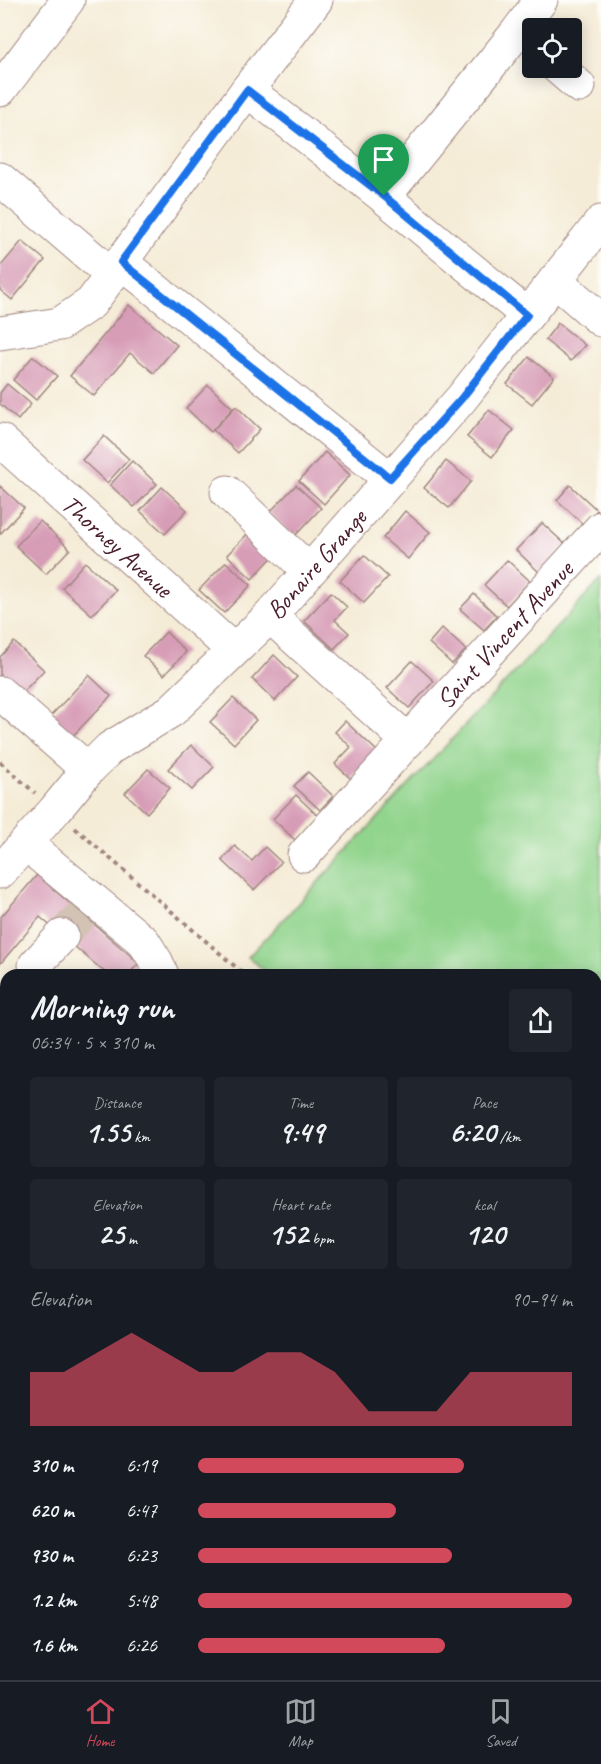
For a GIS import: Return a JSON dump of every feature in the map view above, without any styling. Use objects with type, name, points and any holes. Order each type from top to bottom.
[{"type":"street","points":[[0,90],[68,0]]},
{"type":"street","points":[[0,333],[60,324],[91,303],[316,0]]},
{"type":"street","points":[[534,18],[541,0]]},
{"type":"street","points":[[384,196],[522,42]]},
{"type":"street","points":[[247,90],[384,196],[527,315]]},
{"type":"street","points":[[0,179],[390,478]]},
{"type":"street","name":"Bonaire Grange","points":[[0,872],[88,770],[110,748],[171,711],[270,616],[461,399],[601,222]]},
{"type":"street","points":[[555,280],[601,320]]},
{"type":"street","name":"Thorney Avenue","points":[[0,440],[233,650]]},
{"type":"street","points":[[228,491],[309,571]]},
{"type":"street","name":"Saint Vincent Avenue","points":[[304,855],[601,528]]},
{"type":"street","points":[[270,616],[408,741]]},
{"type":"street","points":[[0,693],[88,770]]},
{"type":"street","points":[[26,844],[80,917],[144,942],[160,969]]},
{"type":"street","points":[[35,965],[80,917]]},
{"type":"path","points":[[0,762],[238,969]]},
{"type":"green space","points":[[601,580],[601,969],[263,969],[248,957]]},
{"type":"building","points":[[22,241],[45,260],[12,300],[0,290],[0,267]]},
{"type":"building","points":[[129,305],[177,345],[154,373],[130,353],[94,396],[70,376]]},
{"type":"building","points":[[558,323],[585,345],[571,361],[545,340]]},
{"type":"building","points":[[33,356],[57,376],[36,400],[13,380]]},
{"type":"building","points":[[529,357],[554,377],[532,404],[507,384]]},
{"type":"building","points":[[7,384],[31,404],[18,420],[0,404],[0,393]]},
{"type":"building","points":[[208,385],[233,408],[211,432],[186,408]]},
{"type":"building","points":[[236,406],[260,429],[238,453],[213,430]]},
{"type":"building","points":[[489,410],[514,430],[492,457],[467,437]]},
{"type":"building","points":[[104,436],[129,459],[107,483],[82,460]]},
{"type":"building","points":[[325,452],[350,475],[324,504],[299,481]]},
{"type":"building","points":[[132,461],[157,484],[134,507],[110,485]]},
{"type":"building","points":[[446,461],[471,481],[449,508],[424,488]]},
{"type":"building","points":[[296,485],[321,508],[294,537],[269,513]]},
{"type":"building","points":[[570,485],[597,510],[584,525],[557,500]]},
{"type":"building","points":[[0,486],[24,508],[0,534]]},
{"type":"building","points":[[162,487],[187,510],[165,534],[140,511]]},
{"type":"building","points":[[405,511],[430,532],[408,559],[383,538]]},
{"type":"building","points":[[40,521],[70,549],[46,574],[16,546]]},
{"type":"building","points":[[542,523],[566,545],[540,573],[516,550]]},
{"type":"building","points":[[254,527],[279,550],[252,579],[227,555]]},
{"type":"building","points":[[364,555],[388,577],[364,603],[340,581]]},
{"type":"building","points":[[507,560],[530,581],[507,606],[484,585]]},
{"type":"building","points":[[85,562],[116,590],[92,615],[62,588]]},
{"type":"building","points":[[226,562],[251,585],[224,613],[199,590]]},
{"type":"building","points":[[331,592],[347,607],[335,620],[349,633],[334,649],[304,621]]},
{"type":"building","points":[[474,594],[497,616],[484,630],[460,609]]},
{"type":"building","points":[[442,628],[466,650],[452,664],[429,643]]},
{"type":"building","points":[[166,632],[186,652],[164,675],[143,656]]},
{"type":"building","points":[[14,642],[44,670],[20,695],[0,677],[0,657]]},
{"type":"building","points":[[274,655],[297,677],[275,701],[252,679]]},
{"type":"building","points":[[412,661],[434,681],[409,708],[387,688]]},
{"type":"building","points":[[89,675],[111,696],[68,741],[46,721]]},
{"type":"building","points":[[233,698],[256,720],[234,744],[210,722]]},
{"type":"building","points":[[345,721],[377,751],[351,779],[335,764],[351,747],[335,732]]},
{"type":"building","points":[[191,745],[214,767],[192,790],[168,769]]},
{"type":"building","points":[[148,769],[170,788],[147,813],[125,793]]},
{"type":"building","points":[[308,772],[333,796],[320,810],[294,786]]},
{"type":"building","points":[[296,795],[318,816],[295,840],[273,819]]},
{"type":"building","points":[[235,846],[252,861],[265,847],[281,862],[254,890],[222,860]]},
{"type":"building","points":[[37,875],[139,963],[134,969],[101,969],[40,917],[0,964],[0,918]]},
{"type":"tunnel","points":[[62,936],[82,914]]},
{"type":"route","points":[[247,90],[384,196],[527,315],[461,399],[390,478],[121,262],[247,90]]}]
